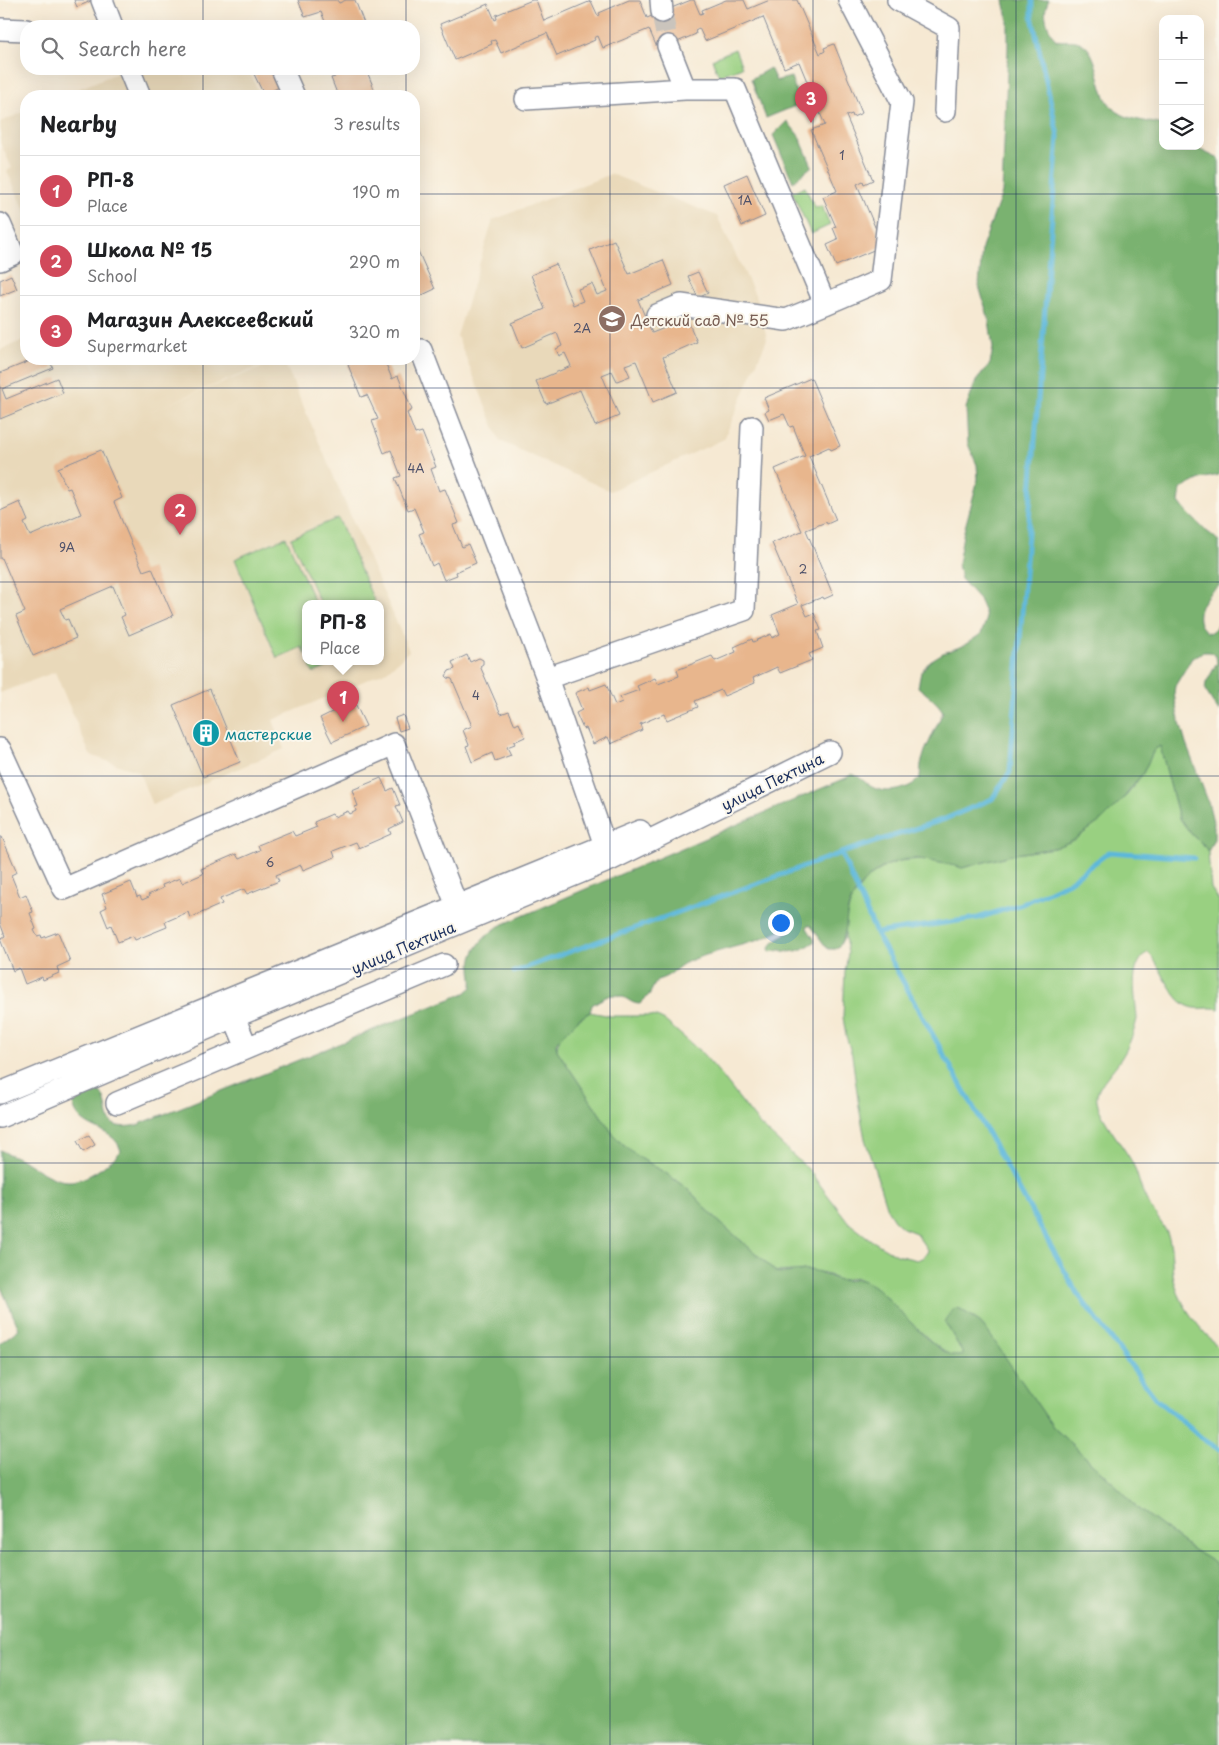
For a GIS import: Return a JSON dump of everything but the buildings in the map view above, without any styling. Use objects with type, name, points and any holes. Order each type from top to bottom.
[{"type":"street","points":[[102,0],[110,20]]},
{"type":"street","points":[[657,315],[681,305],[786,320],[881,280],[902,102],[849,0]]},
{"type":"street","points":[[898,0],[949,28],[945,110]]},
{"type":"street","points":[[0,29],[20,30]]},
{"type":"street","points":[[668,46],[685,89]]},
{"type":"street","points":[[131,75],[138,90]]},
{"type":"street","points":[[285,75],[291,90]]},
{"type":"street","points":[[526,99],[685,89],[735,89],[824,304]]},
{"type":"street","points":[[0,224],[13,254],[0,260]]},
{"type":"street","points":[[420,350],[547,678],[607,853]]},
{"type":"street","points":[[547,678],[744,610],[752,427]]},
{"type":"street","points":[[0,749],[64,888],[394,744],[460,913]]},
{"type":"street","name":"улица Пехтина","points":[[0,1093],[460,913],[607,853],[830,752],[607,853]]},
{"type":"street","name":"улица Пехтина","points":[[4,1115],[444,930],[460,913]]},
{"type":"street","points":[[117,1103],[444,965]]},
{"type":"street","points":[[234,1017],[247,1048]]},
{"type":"street","points":[[0,1093],[4,1115]]},
{"type":"shaded area","points":[[112,75],[251,75],[258,90],[76,90]]},
{"type":"shaded area","points":[[20,114],[20,200],[7,171],[12,168],[0,142],[0,122]]},
{"type":"shaded area","name":"Детский сад № 55","points":[[611,174],[717,216],[759,303],[767,339],[724,439],[610,491],[500,441],[457,336],[493,220]]},
{"type":"shaded area","points":[[20,342],[20,365],[94,365],[102,383],[94,365],[263,365],[151,411],[268,365],[286,365],[409,651],[387,671],[273,720],[284,749],[152,805],[139,772],[90,755],[55,672],[0,693],[0,350]]},
{"type":"green space","points":[[1004,0],[1049,0],[1046,10],[1046,21],[1053,36],[1056,40],[1076,41],[1086,46],[1095,62],[1103,92],[1117,112],[1129,118],[1159,124],[1159,150],[1200,150],[1219,159],[1219,475],[1200,479],[1181,489],[1179,502],[1219,542],[1219,586],[1203,602],[1200,609],[1199,622],[1209,633],[1215,629],[1219,621],[1219,712],[1205,690],[1206,683],[1217,663],[1216,656],[1210,652],[1203,652],[1192,658],[1175,686],[1174,693],[1186,744],[1208,801],[1214,826],[1214,839],[1208,852],[1179,818],[1160,746],[1154,750],[1143,773],[1123,799],[1102,820],[1074,840],[1054,848],[1015,854],[962,868],[920,859],[903,860],[893,863],[874,873],[853,897],[849,906],[845,934],[836,949],[826,947],[811,926],[808,925],[807,928],[814,942],[798,951],[789,952],[781,950],[770,952],[769,948],[774,942],[793,930],[792,927],[783,929],[759,940],[684,963],[667,976],[657,980],[649,995],[640,1004],[617,995],[598,1001],[592,1005],[590,1012],[579,1019],[556,1043],[557,1050],[613,1134],[622,1144],[689,1190],[717,1220],[776,1272],[812,1270],[840,1280],[867,1282],[881,1292],[929,1340],[942,1350],[953,1355],[963,1355],[945,1322],[953,1309],[959,1308],[981,1323],[986,1329],[1053,1427],[1124,1493],[1137,1508],[1192,1549],[1215,1563],[1219,1577],[1219,1745],[0,1745],[0,1343],[19,1329],[0,1285],[0,1150],[56,1179],[75,1181],[82,1179],[104,1166],[121,1151],[111,1137],[89,1125],[76,1113],[73,1104],[94,1090],[97,1089],[102,1095],[110,1121],[115,1125],[124,1127],[137,1125],[465,993],[472,987],[471,967],[473,954],[484,939],[499,926],[852,774],[872,787],[884,791],[898,790],[910,786],[920,778],[921,764],[925,751],[943,712],[918,687],[921,672],[930,661],[943,653],[963,646],[981,634],[986,621],[979,599],[961,579],[958,564],[963,535],[978,479],[977,465],[968,444],[966,408],[976,381],[990,364],[993,348],[989,320],[979,286],[982,248],[1002,193],[1008,19]]},
{"type":"green space","points":[[735,49],[742,67],[719,76],[712,59]]},
{"type":"green space","points":[[770,68],[776,81],[791,77],[800,104],[766,118],[751,79]]},
{"type":"green space","points":[[787,121],[799,136],[812,166],[793,182],[773,135]]},
{"type":"green space","points":[[805,187],[815,207],[822,206],[830,225],[811,234],[792,192]]},
{"type":"green space","points":[[338,518],[374,600],[319,600],[291,538]]},
{"type":"green space","points":[[286,537],[314,600],[302,600],[302,647],[277,658],[235,559]]},
{"type":"green space","points":[[310,665],[333,665],[313,673]]},
{"type":"green space","points":[[1160,746],[1179,818],[1208,852],[1211,888],[1219,901],[1219,1009],[1196,1008],[1182,1003],[1148,952],[1141,958],[1135,974],[1137,1019],[1133,1034],[1122,1057],[1098,1090],[1097,1102],[1105,1119],[1133,1164],[1142,1190],[1167,1233],[1172,1254],[1174,1279],[1181,1298],[1198,1325],[1219,1348],[1219,1566],[1192,1549],[1137,1508],[1124,1493],[1053,1427],[981,1323],[959,1308],[953,1309],[945,1322],[963,1355],[956,1357],[934,1344],[894,1307],[886,1296],[858,1278],[838,1280],[825,1273],[806,1270],[777,1272],[772,1269],[717,1220],[689,1190],[622,1144],[613,1134],[557,1050],[560,1038],[564,1033],[590,1012],[611,1016],[653,1016],[665,1021],[702,1053],[759,1124],[808,1169],[849,1223],[871,1240],[896,1255],[917,1260],[924,1257],[928,1251],[916,1233],[903,1228],[894,1220],[887,1209],[865,1139],[852,1055],[843,1017],[845,972],[848,953],[845,938],[846,919],[851,900],[866,879],[886,866],[899,861],[921,859],[962,868],[1015,854],[1054,848],[1074,840],[1102,820],[1128,794],[1143,773],[1154,750]]},
{"type":"waterway","points":[[514,972],[841,853],[945,819],[992,799],[1010,772],[1058,136],[1032,16],[1032,0]]},
{"type":"waterway","points":[[841,853],[876,933],[978,918],[1022,904],[1069,882],[1109,852],[1194,858]]},
{"type":"waterway","points":[[876,933],[1077,1293],[1156,1399],[1204,1440],[1219,1449]]},
{"type":"tunnel","points":[[662,12],[668,46]]},
{"type":"place","name":"Магазин Алексеевский","points":[[811,123]]},
{"type":"place","name":"Детский сад № 55","points":[[612,319]]},
{"type":"place","name":"Школа № 15","points":[[180,535]]},
{"type":"place","name":"РП-8","points":[[343,722]]},
{"type":"place","name":"мастерские","points":[[206,733]]}]
